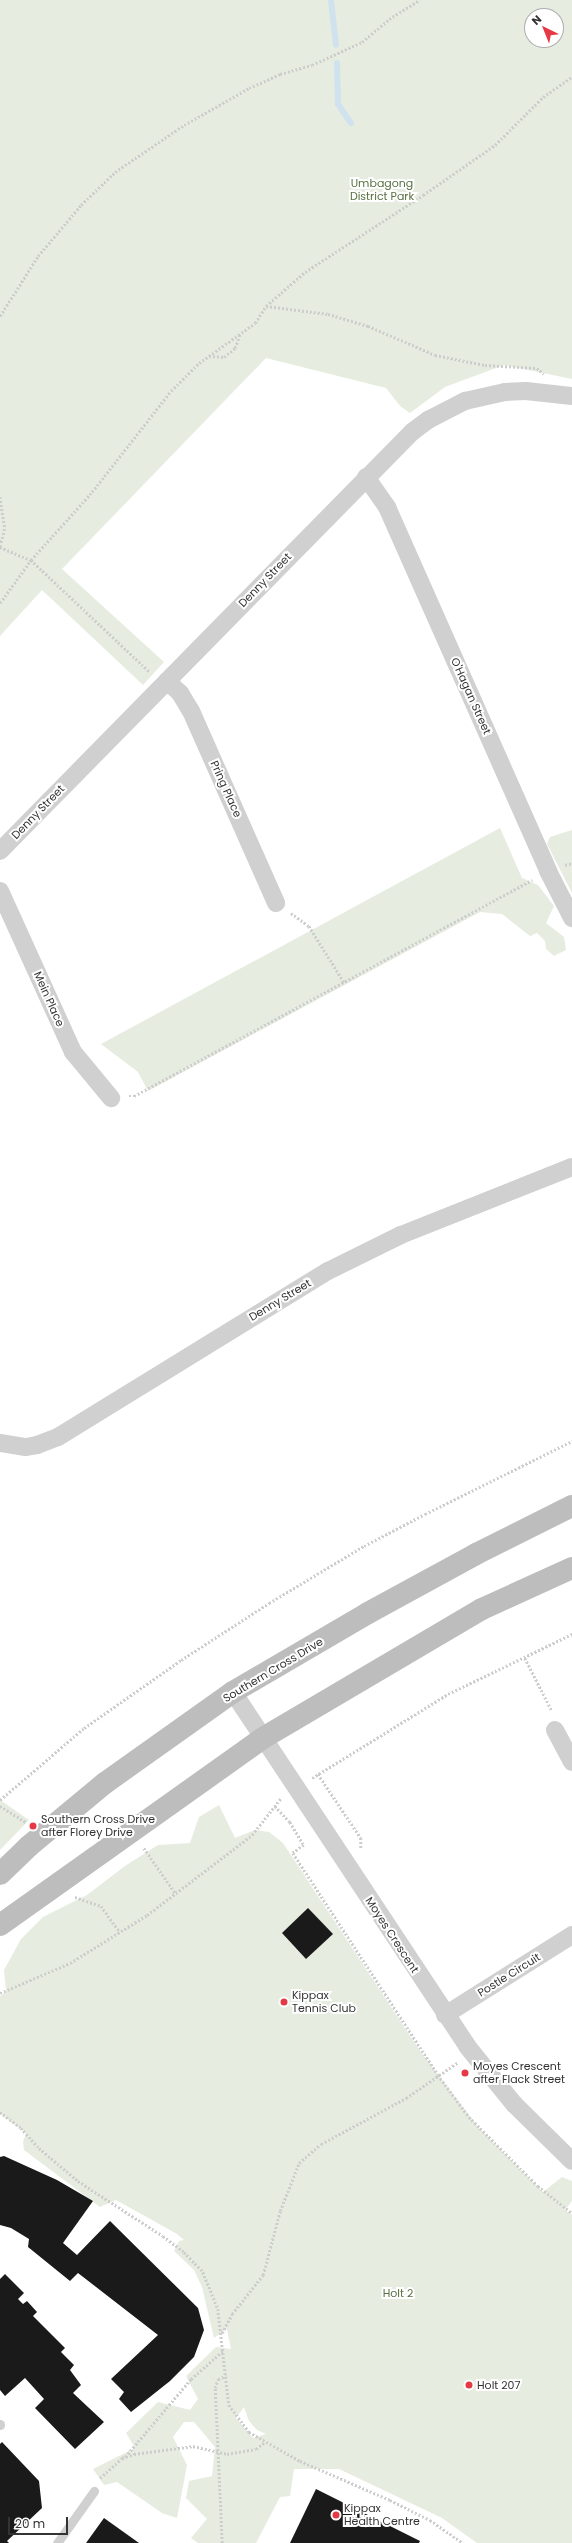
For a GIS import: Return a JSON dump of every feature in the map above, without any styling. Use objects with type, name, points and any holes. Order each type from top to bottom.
[{"type":"main road","name":"Southern Cross Drive","points":[[0,1874],[29,1846],[104,1783],[233,1692],[368,1613],[476,1554],[572,1506]]},
{"type":"main road","points":[[0,1925],[263,1738],[482,1610],[572,1568]]},
{"type":"street","name":"Denny Street","points":[[0,851],[366,477],[412,432],[428,420],[465,401],[506,392],[526,390],[570,396]]},
{"type":"street","name":"O'Hagan Street","points":[[366,477],[387,507],[548,871],[572,918]]},
{"type":"street","name":"Pring Place","points":[[165,682],[180,693],[191,711],[276,903]]},
{"type":"street","name":"Mein Place","points":[[0,891],[73,1052],[111,1098]]},
{"type":"street","name":"Denny Street","points":[[0,1443],[26,1447],[37,1446],[58,1437],[328,1271],[401,1234],[572,1167]]},
{"type":"street","name":"Moyes Crescent","points":[[233,1692],[445,2015],[473,2054],[514,2104],[572,2161]]},
{"type":"street","points":[[555,1730],[572,1762]]},
{"type":"street","name":"Postle Circuit","points":[[445,2015],[572,1935]]},
{"type":"lane","points":[[57,2543],[94,2491]]},
{"type":"path","points":[[0,316],[38,256],[81,205],[115,172],[184,125],[250,88],[280,74],[312,65],[362,42],[389,18],[419,0]]},
{"type":"path","points":[[0,603],[31,560],[92,492],[171,391],[208,356],[255,322],[266,306],[305,272],[423,195],[495,145],[543,97],[572,77]]},
{"type":"path","points":[[266,306],[328,314],[368,326],[435,355],[485,365],[537,368],[570,396]]},
{"type":"path","points":[[208,356],[224,357],[235,348],[240,333]]},
{"type":"path","points":[[0,497],[5,529],[0,547],[31,560],[165,682]]},
{"type":"path","points":[[111,1098],[134,1096],[548,871],[572,863]]},
{"type":"path","points":[[276,903],[309,926],[344,982]]},
{"type":"path","points":[[0,1800],[84,1728],[181,1660],[269,1603],[384,1536],[493,1478],[572,1441]]},
{"type":"path","points":[[310,1780],[448,1694],[572,1634]]},
{"type":"path","points":[[525,1658],[557,1722],[555,1730]]},
{"type":"path","points":[[318,1774],[361,1838],[361,1851],[364,1856]]},
{"type":"path","points":[[0,1993],[70,1963],[147,1915],[252,1836],[283,1796]]},
{"type":"path","points":[[275,1806],[290,1822],[304,1845],[293,1853],[438,2076],[469,2117],[538,2186],[572,2213]]},
{"type":"path","points":[[144,1848],[176,1894]]},
{"type":"path","points":[[222,2334],[232,2314],[263,2275],[280,2211],[299,2163],[321,2144],[406,2098],[473,2054]]},
{"type":"path","points":[[0,2112],[21,2128],[39,2148],[78,2181],[184,2252],[202,2272],[218,2309],[224,2350],[229,2405],[249,2432],[265,2442],[397,2503],[430,2520],[463,2543]]},
{"type":"path","points":[[94,2491],[101,2477],[124,2457],[190,2379],[224,2350]]},
{"type":"path","points":[[222,2543],[215,2388],[218,2379],[226,2376]]},
{"type":"path","points":[[124,2457],[134,2454],[193,2446],[227,2454],[256,2449],[265,2442]]},
{"type":"green space","name":"Umbagong District Park","points":[[0,0],[572,0],[572,379],[504,365],[445,387],[410,413],[400,406],[386,388],[266,358],[62,569],[164,662],[143,685],[42,590],[0,636]]},
{"type":"green space","points":[[500,828],[522,878],[538,885],[554,906],[546,923],[564,937],[566,950],[554,956],[546,949],[545,941],[537,933],[530,936],[502,914],[480,912],[148,1091],[138,1072],[101,1044]]},
{"type":"green space","points":[[572,830],[572,893],[547,844],[550,837]]},
{"type":"green space","points":[[0,1800],[29,1820],[0,1850]]},
{"type":"green space","name":"Holt 2","points":[[219,1805],[235,1838],[255,1830],[269,1832],[283,1843],[420,2051],[479,2128],[543,2192],[562,2177],[572,2181],[572,2201],[565,2210],[572,2215],[572,2543],[477,2543],[442,2518],[339,2469],[294,2469],[290,2496],[280,2497],[256,2543],[198,2543],[191,2538],[207,2519],[186,2498],[189,2481],[212,2476],[215,2447],[194,2422],[184,2422],[173,2437],[187,2465],[177,2518],[162,2513],[117,2482],[104,2485],[93,2469],[135,2448],[126,2433],[158,2402],[190,2410],[198,2399],[186,2376],[216,2347],[231,2349],[227,2329],[214,2338],[202,2287],[194,2270],[174,2251],[179,2241],[184,2240],[177,2234],[116,2200],[100,2207],[24,2150],[23,2142],[26,2133],[0,2114],[0,1996],[6,1991],[4,1970],[21,1939],[43,1917],[87,1895],[125,1866],[158,1845],[190,1843],[199,1817]],"holes":[[[244,2407],[249,2421],[257,2430],[266,2434],[253,2438],[236,2418]]]},
{"type":"building","points":[[308,1908],[333,1934],[306,1959],[282,1933]]},
{"type":"building","points":[[4,2156],[57,2180],[93,2201],[63,2243],[77,2255],[110,2221],[198,2308],[204,2330],[194,2357],[170,2381],[131,2412],[119,2399],[124,2392],[111,2379],[158,2335],[78,2273],[70,2281],[28,2247],[29,2239],[11,2228],[0,2225],[0,2157]]},
{"type":"building","points":[[5,2274],[24,2293],[18,2299],[23,2304],[27,2301],[37,2312],[33,2316],[65,2348],[61,2352],[74,2365],[70,2370],[81,2385],[73,2393],[104,2422],[75,2449],[35,2408],[44,2399],[25,2378],[5,2396],[0,2390],[0,2279]]},
{"type":"building","points":[[2,2442],[39,2481],[42,2508],[7,2541],[9,2543],[0,2543],[0,2444]]},
{"type":"building","name":"Kippax Health Centre","points":[[316,2489],[420,2541],[419,2543],[290,2543]]},
{"type":"building","points":[[104,2518],[139,2543],[86,2543]]},
{"type":"waterway","points":[[331,0],[336,45]]},
{"type":"waterway","points":[[337,63],[338,104],[351,123]]},
{"type":"place","name":"Southern Cross Drive after Florey Drive","points":[[33,1826]]},
{"type":"place","name":"Kippax Tennis Club","points":[[284,2002]]},
{"type":"place","name":"Moyes Crescent after Flack Street","points":[[465,2073]]},
{"type":"place","name":"Holt 207","points":[[469,2385]]},
{"type":"place","name":"Kippax Health Centre","points":[[336,2515]]}]
